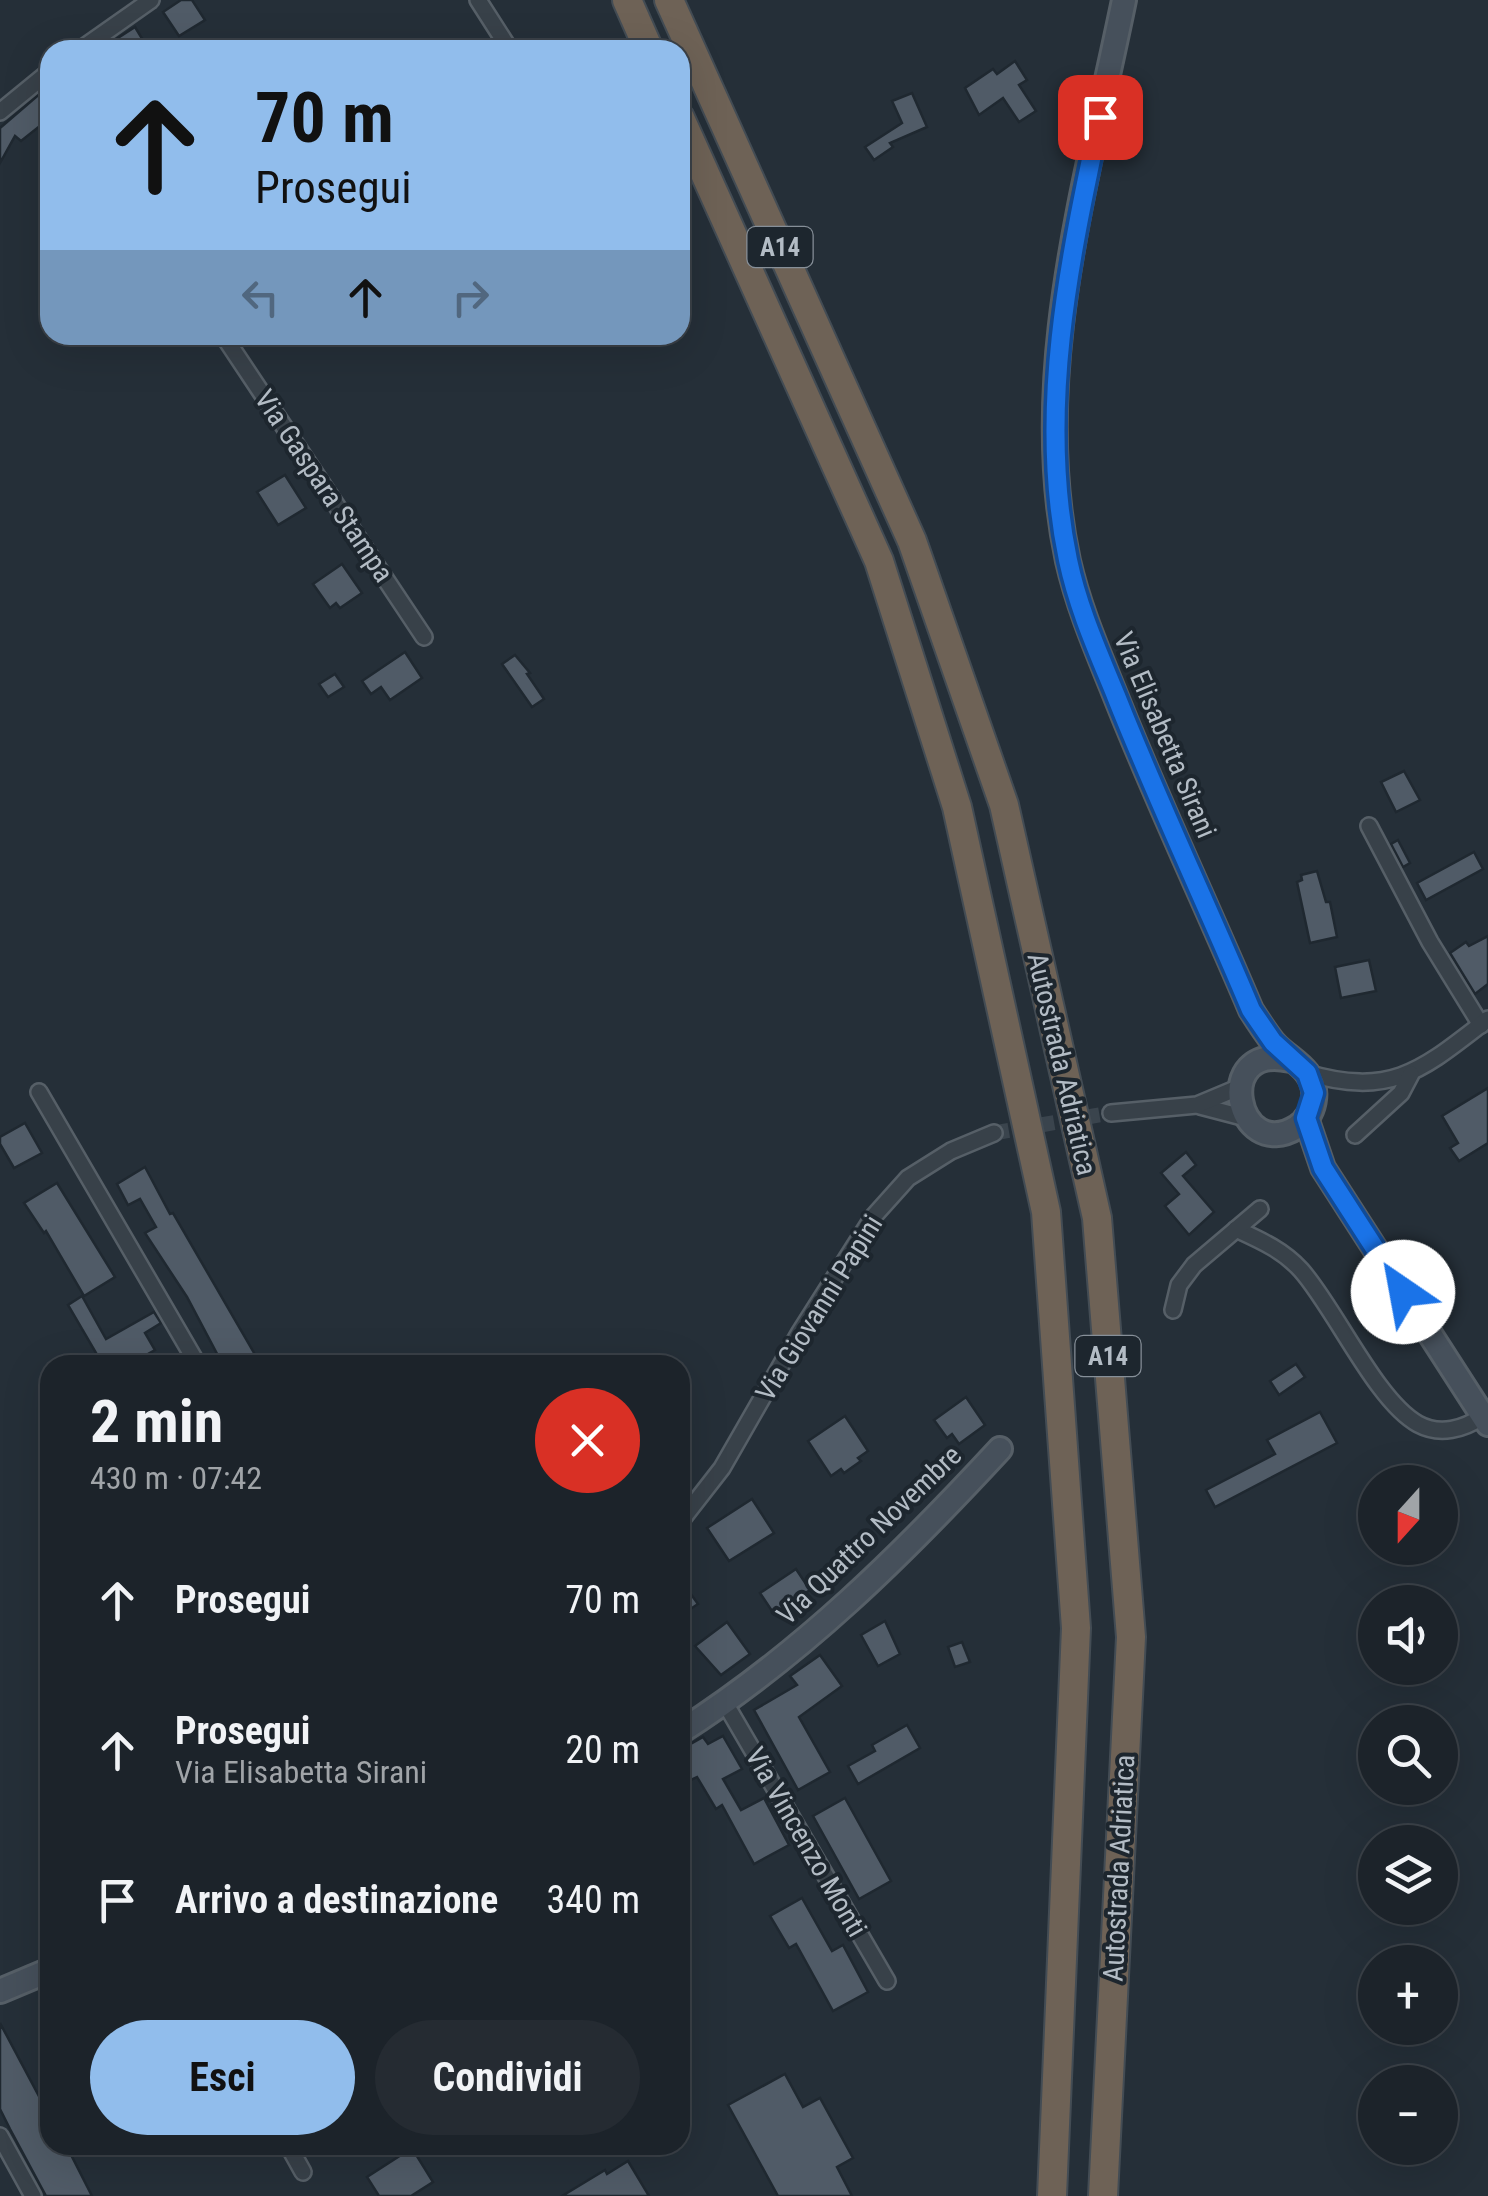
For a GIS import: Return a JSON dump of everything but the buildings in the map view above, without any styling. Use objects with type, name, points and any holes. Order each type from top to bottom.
[{"type":"highway","points":[[627,0],[645,40]]},
{"type":"highway","name":"Autostrada Adriatica","points":[[668,0],[686,40]]},
{"type":"highway","name":"Autostrada Adriatica","points":[[690,49],[912,541],[1004,805],[1098,1218],[1131,1637],[1103,2196]]},
{"type":"highway","name":"Autostrada Adriatica","points":[[690,140],[879,562],[957,807],[1046,1212],[1076,1628],[1052,2196]]},
{"type":"main road","name":"Via Elisabetta Sirani","points":[[1124,0],[1078,219],[1056,365],[1058,478],[1068,560],[1086,622],[1145,772],[1251,1010],[1299,1067]]},
{"type":"main road","name":"Via Elisabetta Sirani","points":[[1245,1078],[1254,1047],[1251,1010]]},
{"type":"main road","points":[[1323,1168],[1310,1111],[1314,1093],[1299,1067],[1268,1058],[1245,1078],[1241,1108],[1246,1118],[1263,1131],[1283,1134],[1323,1168],[1486,1420]]},
{"type":"main road","points":[[1283,1134],[1310,1111]]},
{"type":"main road","name":"Via Quattro Novembre","points":[[690,1726],[825,1625],[918,1537],[1000,1449]]},
{"type":"main road","points":[[0,1991],[40,1974]]},
{"type":"street","points":[[94,40],[151,0]]},
{"type":"street","points":[[478,0],[504,40]]},
{"type":"street","points":[[0,112],[40,80]]},
{"type":"street","name":"Via Gaspara Stampa","points":[[230,345],[424,637]]},
{"type":"street","points":[[1310,1111],[1331,1092],[1410,1074],[1438,1058],[1484,1022],[1440,958],[1369,826]]},
{"type":"street","points":[[1299,1067],[1356,1084]]},
{"type":"street","points":[[1355,1135],[1401,1093],[1410,1074]]},
{"type":"street","points":[[1196,1105],[1245,1078]]},
{"type":"street","points":[[40,1092],[192,1355]]},
{"type":"street","points":[[1111,1113],[1196,1105],[1246,1118]]},
{"type":"street","name":"Via Giovanni Papini","points":[[690,1509],[722,1468],[800,1332],[873,1217],[908,1178],[950,1151],[994,1133]]},
{"type":"street","points":[[1173,1310],[1179,1285],[1194,1265],[1260,1209]]},
{"type":"street","points":[[1236,1229],[1274,1247],[1301,1270],[1392,1400],[1418,1424],[1443,1431],[1486,1420]]},
{"type":"street","name":"Via Vincenzo Monti","points":[[725,1703],[887,1982]]},
{"type":"street","points":[[0,2136],[33,2196]]},
{"type":"street","points":[[294,2155],[303,2172]]},
{"type":"tunnel","points":[[994,1133],[1111,1113]]},
{"type":"route","points":[[1100,117],[1078,219],[1056,365],[1058,478],[1068,560],[1086,622],[1145,772],[1251,1010],[1273,1042],[1300,1065],[1312,1083],[1314,1104],[1306,1118],[1323,1168],[1403,1292]]}]
